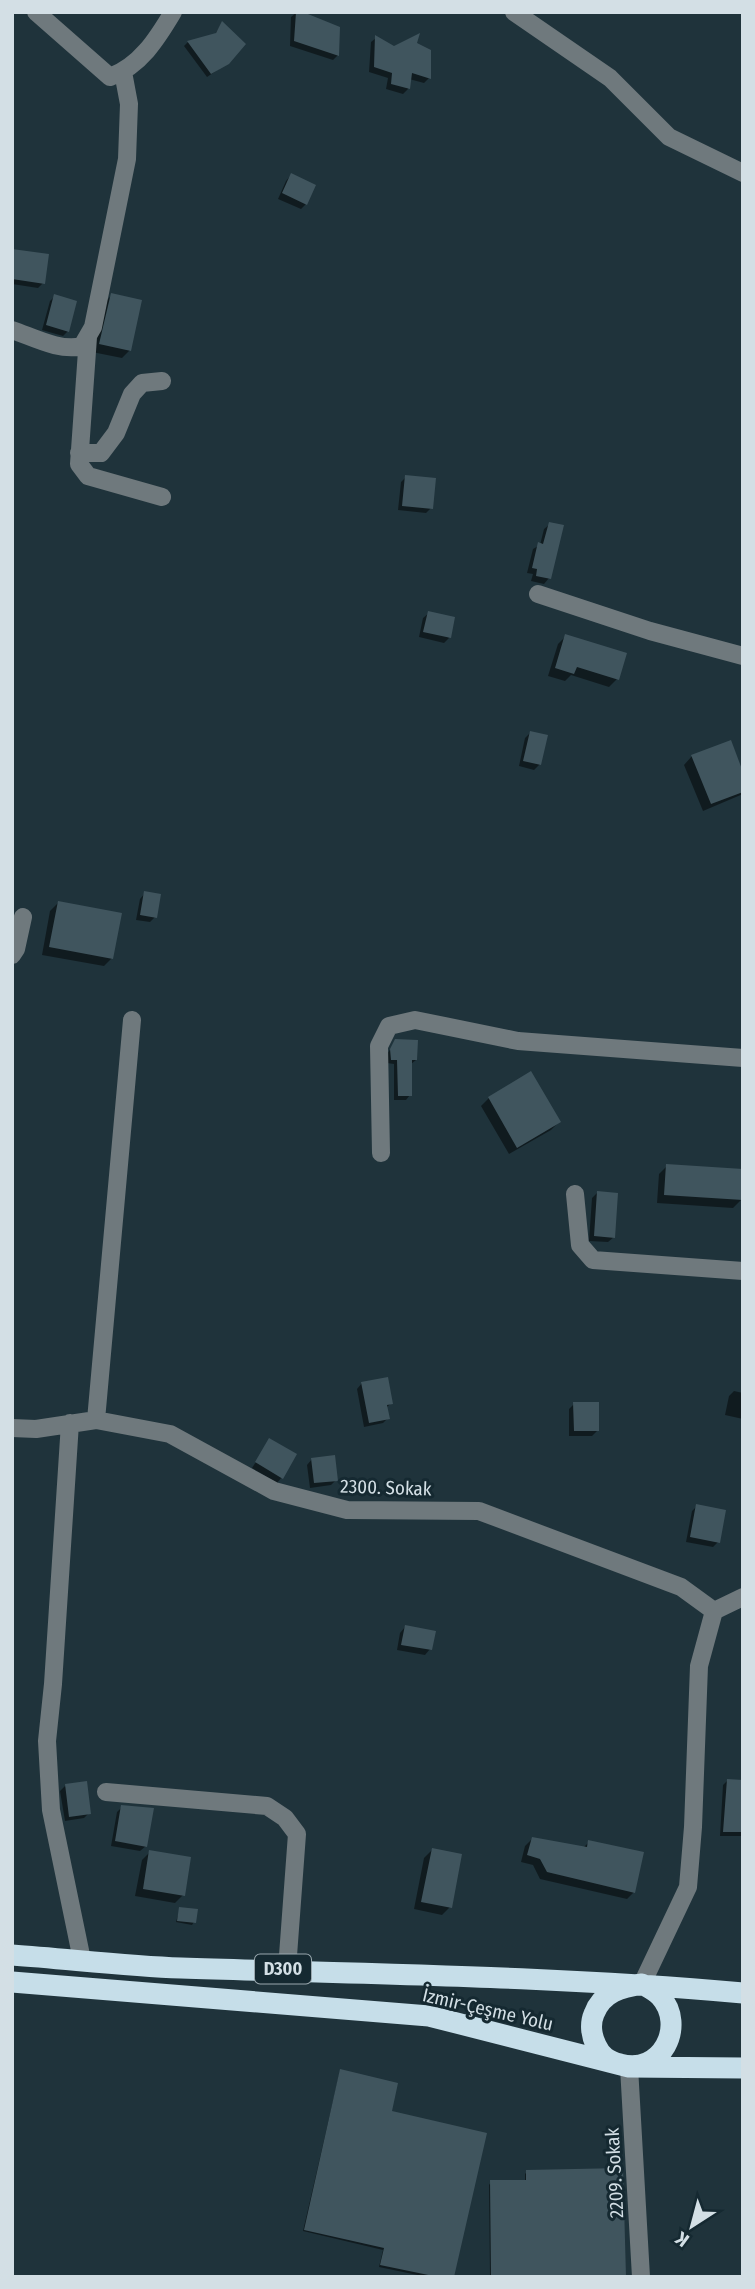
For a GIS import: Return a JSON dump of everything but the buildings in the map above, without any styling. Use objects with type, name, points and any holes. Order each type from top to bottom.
[{"type":"highway","name":"İzmir-Çeşme Yolu","points":[[12,1955],[179,1968],[287,1969],[642,1984],[743,1993]]},
{"type":"highway","name":"İzmir-Çeşme Yolu","points":[[12,1982],[429,2016],[629,2067],[743,2068]]},
{"type":"highway","points":[[642,1984],[659,1995],[667,2008],[670,2034],[666,2047],[658,2057],[647,2064],[629,2067],[609,2061],[600,2052],[591,2028],[593,2015],[599,2004],[619,1988],[642,1984]]},
{"type":"street","points":[[12,330],[59,346],[74,348],[82,346],[89,337],[127,159],[129,104],[116,75],[36,12]]},
{"type":"street","points":[[116,75],[154,45],[173,12]]},
{"type":"street","points":[[514,12],[610,78],[669,137],[743,173]]},
{"type":"street","points":[[89,337],[79,464],[88,476],[162,497]]},
{"type":"street","points":[[79,453],[101,453],[116,433],[132,394],[142,383],[162,381]]},
{"type":"street","points":[[538,594],[650,631],[743,656]]},
{"type":"street","points":[[12,955],[16,949],[23,917]]},
{"type":"street","points":[[96,1420],[132,1020]]},
{"type":"street","points":[[381,1153],[379,1045],[388,1026],[415,1020],[518,1041],[743,1058]]},
{"type":"street","points":[[575,1194],[580,1245],[593,1260],[743,1271]]},
{"type":"street","name":"2300. Sokak","points":[[12,1428],[36,1429],[96,1420],[170,1434],[274,1491],[347,1510],[478,1511],[681,1587],[714,1611]]},
{"type":"street","points":[[70,1423],[47,1741],[51,1810],[82,1961]]},
{"type":"street","points":[[642,1984],[688,1887],[699,1666],[714,1611],[743,1597]]},
{"type":"street","points":[[106,1791],[267,1807],[285,1818],[297,1834],[287,1969]]},
{"type":"street","name":"2209. Sokak","points":[[629,2067],[641,2277]]}]
